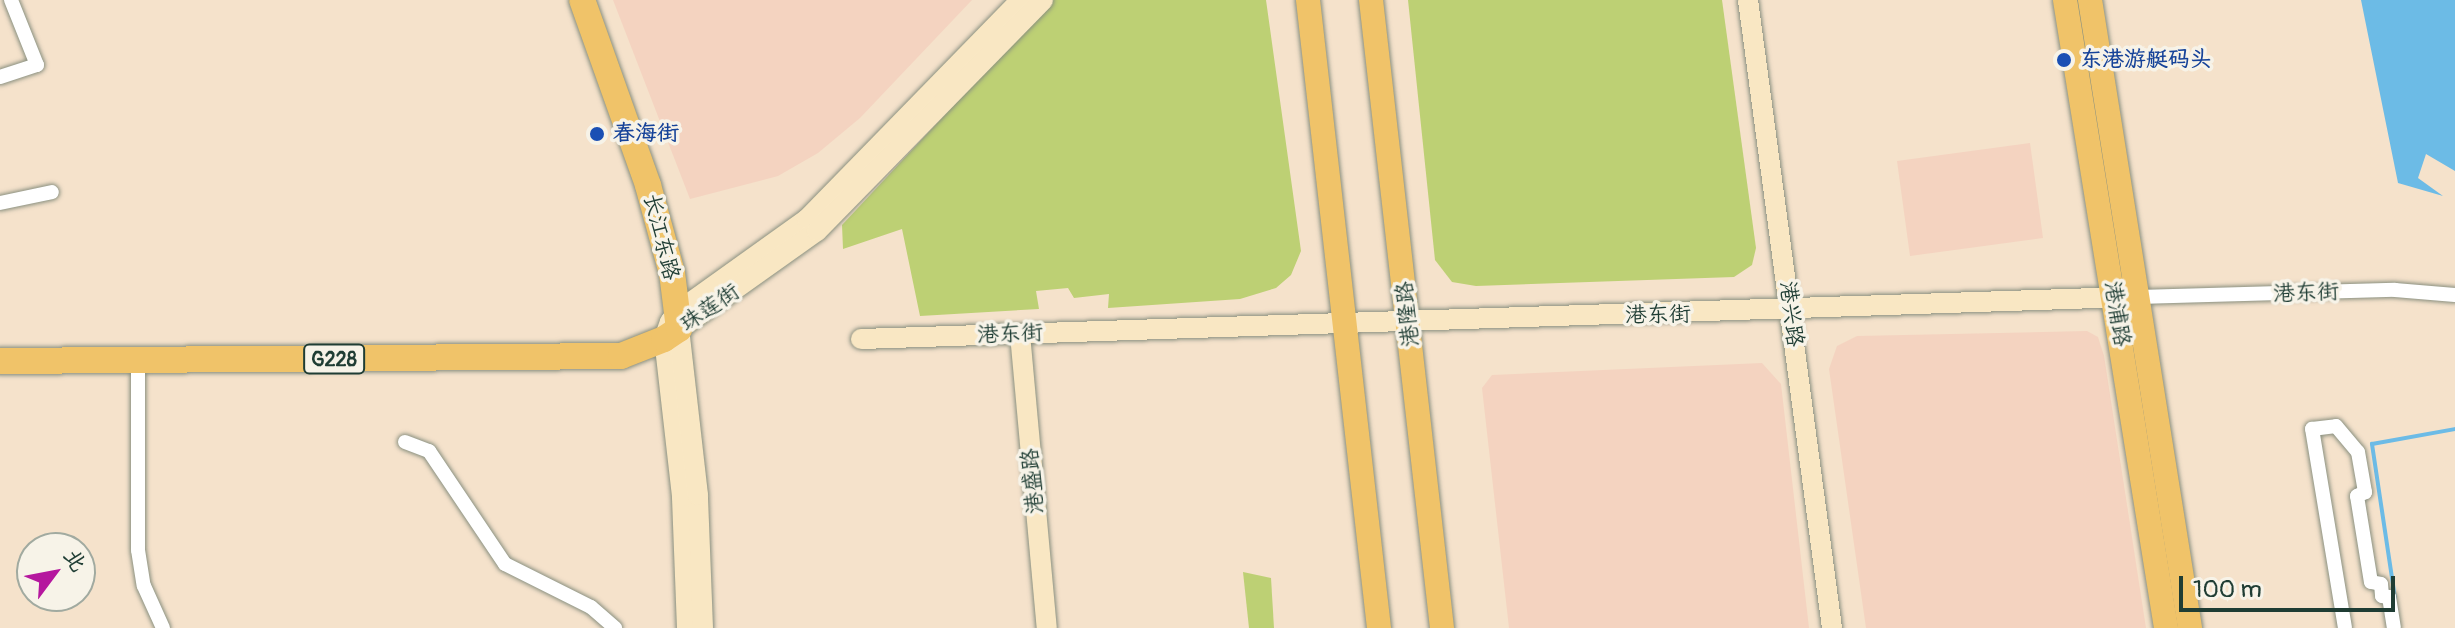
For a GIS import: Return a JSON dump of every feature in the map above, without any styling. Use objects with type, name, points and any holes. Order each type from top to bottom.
[{"type":"highway","name":"长江东路","points":[[567,0],[635,189],[657,279],[673,327]]},
{"type":"highway","name":"长江东路","points":[[582,0],[648,185],[673,327]]},
{"type":"highway","name":"G228","points":[[0,361],[621,356],[673,327]]},
{"type":"main road","name":"珠莲街","points":[[673,327],[807,219],[1021,0]]},
{"type":"main road","name":"珠莲街","points":[[673,327],[817,231],[1043,0]]},
{"type":"main road","points":[[1308,0],[1347,323],[1379,628]]},
{"type":"main road","name":"港隆路","points":[[1371,0],[1442,628]]},
{"type":"main road","name":"港兴路","points":[[1748,0],[1832,628]]},
{"type":"main road","name":"港浦路","points":[[2065,0],[2127,297],[2190,628]]},
{"type":"main road","name":"港浦路","points":[[2090,0],[2166,628]]},
{"type":"main road","name":"港东街","points":[[861,339],[1790,312],[2127,297]]},
{"type":"main road","name":"长江东路","points":[[673,327],[687,628]]},
{"type":"main road","name":"长江东路","points":[[673,327],[698,495],[703,628]]},
{"type":"main road","name":"港盛路","points":[[1020,334],[1047,628]]},
{"type":"street","points":[[0,77],[37,65],[11,0]]},
{"type":"street","points":[[0,203],[52,192]]},
{"type":"street","name":"港东街","points":[[2127,297],[2395,290],[2455,295]]},
{"type":"street","points":[[138,360],[139,559],[144,586],[163,628]]},
{"type":"street","points":[[2345,628],[2312,429],[2336,426],[2358,452],[2365,492],[2357,496],[2371,582],[2381,584],[2382,596],[2389,597],[2394,628]]},
{"type":"street","points":[[405,442],[429,451],[505,564],[591,607],[615,628]]},
{"type":"shaded area","points":[[613,0],[972,0],[860,118],[818,153],[778,176],[690,199]]},
{"type":"shaded area","points":[[2030,143],[2043,238],[1910,256],[1897,161]]},
{"type":"shaded area","points":[[2087,331],[2098,337],[2104,356],[2146,628],[1866,628],[1829,369],[1837,346],[1857,336]]},
{"type":"shaded area","points":[[1762,363],[1781,384],[1809,628],[1509,628],[1482,388],[1492,375]]},
{"type":"green space","points":[[1052,0],[1266,0],[1301,251],[1291,275],[1276,288],[1240,299],[1108,308],[1109,294],[1074,298],[1068,288],[1036,291],[1039,309],[920,316],[902,229],[843,249],[842,225]]},
{"type":"green space","points":[[1408,0],[1722,0],[1756,248],[1752,265],[1734,277],[1476,286],[1452,282],[1435,260]]},
{"type":"green space","points":[[1243,572],[1271,578],[1274,628],[1249,628]]},
{"type":"water","points":[[2361,0],[2455,0],[2455,171],[2426,154],[2418,178],[2443,196],[2398,183]]},
{"type":"waterway","points":[[2395,598],[2372,444],[2455,429]]},
{"type":"place","name":"东港游艇码头","points":[[2064,60]]},
{"type":"place","name":"春海街","points":[[597,134]]}]
